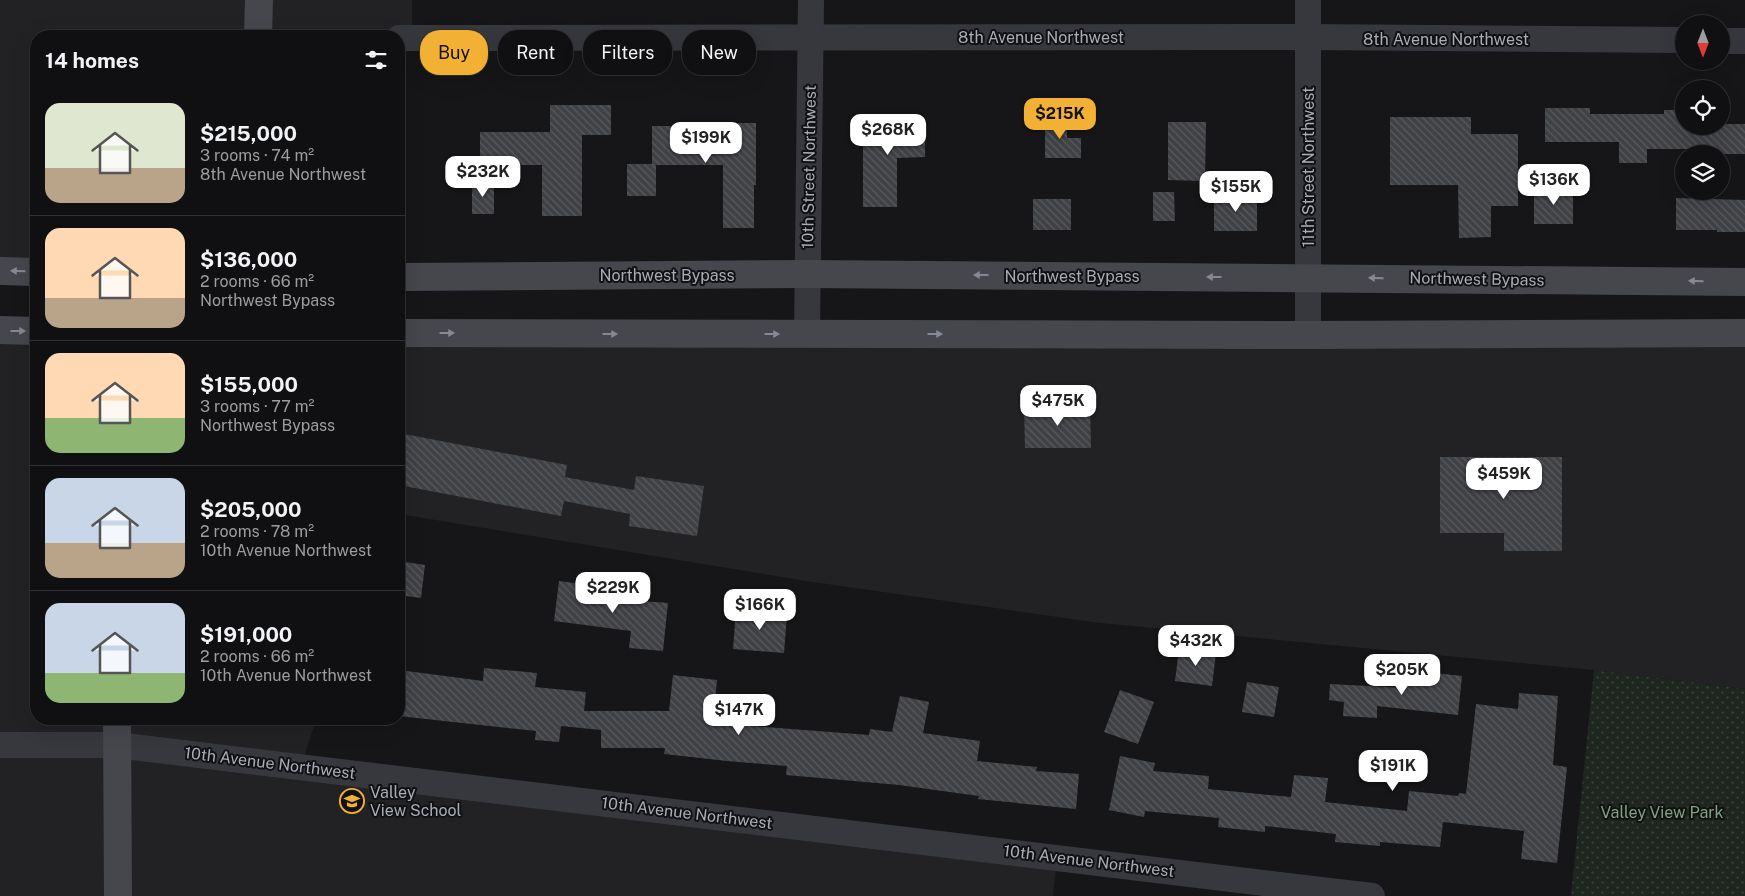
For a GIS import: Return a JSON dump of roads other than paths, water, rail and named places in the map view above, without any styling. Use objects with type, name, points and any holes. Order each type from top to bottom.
[{"type":"main road","points":[[258,0],[258,30]]},
{"type":"main road","points":[[0,271],[30,272]]},
{"type":"main road","name":"Northwest Bypass","points":[[405,277],[808,274],[1745,282]]},
{"type":"main road","points":[[0,330],[30,331]]},
{"type":"main road","points":[[405,333],[1308,335],[1745,333]]},
{"type":"main road","points":[[117,732],[118,896]]},
{"type":"street","name":"10th Street Northwest","points":[[807,334],[811,0]]},
{"type":"street","name":"11th Street Northwest","points":[[1308,0],[1308,335]]},
{"type":"street","name":"8th Avenue Northwest","points":[[405,38],[811,37],[1675,40]]},
{"type":"street","points":[[1730,41],[1745,41]]},
{"type":"street","name":"10th Avenue Northwest","points":[[0,745],[117,732],[1236,887],[1372,896]]},
{"type":"place","name":"Valley View School","points":[[352,801]]},
{"type":"park label","name":"Valley View Park","points":[[1662,812]]}]
